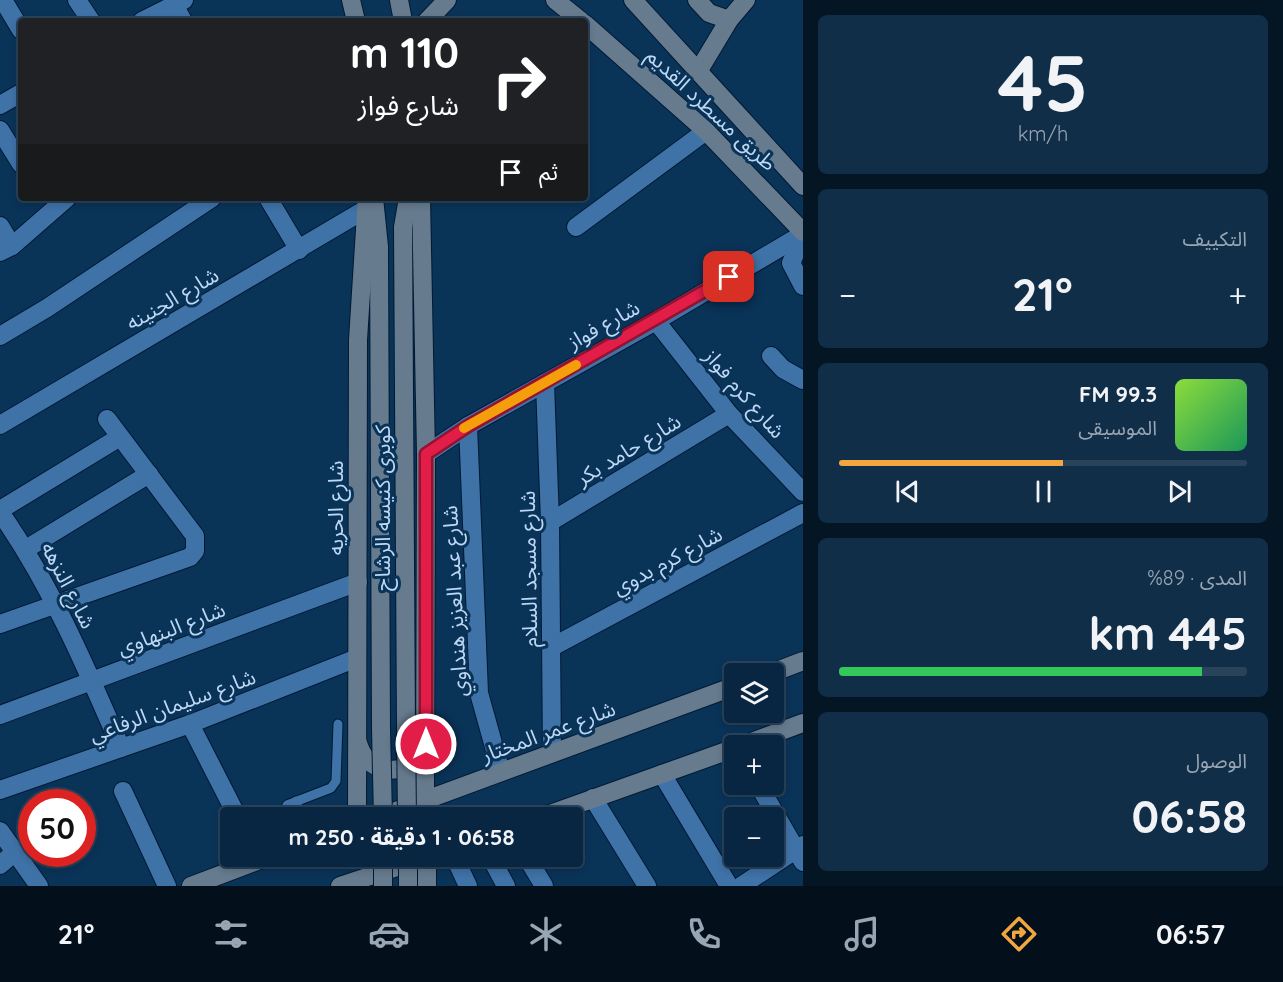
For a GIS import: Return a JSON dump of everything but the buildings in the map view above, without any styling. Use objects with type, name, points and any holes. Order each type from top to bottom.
[{"type":"main road","points":[[399,0],[402,18]]},
{"type":"main road","points":[[430,18],[447,0]]},
{"type":"main road","points":[[555,0],[577,18]]},
{"type":"main road","name":"طريق مسطرد القديم","points":[[633,0],[803,186]]},
{"type":"main road","points":[[697,0],[709,13],[729,20]]},
{"type":"main road","points":[[699,70],[729,20],[746,0]]},
{"type":"main road","name":"طريق مسطرد القديم","points":[[588,27],[706,131],[803,234]]},
{"type":"main road","name":"كوبرى كنيسه الرشاح","points":[[407,807],[402,238],[408,201]]},
{"type":"main road","points":[[421,201],[426,454],[425,800]]},
{"type":"main road","name":"كوبرى كنيسه الرشاح","points":[[369,202],[379,247],[383,807]]},
{"type":"main road","name":"شارع الحريه","points":[[357,807],[358,340],[369,202]]},
{"type":"main road","points":[[784,668],[803,661]]},
{"type":"main road","name":"شارع عمر المختار","points":[[406,807],[724,690]]},
{"type":"main road","points":[[776,735],[801,727]]},
{"type":"main road","points":[[357,739],[363,755],[369,762],[376,767],[394,771],[417,760],[426,744]]},
{"type":"main road","points":[[569,807],[724,752]]},
{"type":"main road","points":[[191,886],[240,867]]},
{"type":"main road","points":[[383,867],[383,886]]},
{"type":"main road","points":[[365,884],[405,867]]},
{"type":"main road","points":[[408,867],[408,886]]},
{"type":"main road","points":[[427,886],[428,867]]},
{"type":"main road","points":[[340,886],[399,880],[416,886]]},
{"type":"street","points":[[3,0],[18,25]]},
{"type":"street","points":[[77,0],[89,18]]},
{"type":"street","points":[[149,18],[174,7]]},
{"type":"street","points":[[0,105],[18,95]]},
{"type":"street","points":[[0,130],[18,159]]},
{"type":"street","points":[[576,227],[706,131]]},
{"type":"street","points":[[0,336],[47,308],[208,201]]},
{"type":"street","points":[[270,201],[299,250]]},
{"type":"street","name":"شارع الجنينه","points":[[0,425],[299,250],[369,202]]},
{"type":"street","points":[[6,249],[46,204]]},
{"type":"street","points":[[0,226],[6,249]]},
{"type":"street","points":[[803,234],[791,263],[803,286]]},
{"type":"street","name":"شارع فواز","points":[[426,454],[468,426],[656,321],[803,234]]},
{"type":"street","name":"شارع كرم فواز","points":[[656,321],[729,414],[803,492]]},
{"type":"street","points":[[771,356],[783,369],[803,380]]},
{"type":"street","name":"شارع مسجد السلام","points":[[544,383],[550,522],[552,753]]},
{"type":"street","name":"شارع حامد بكر","points":[[550,522],[729,414]]},
{"type":"street","points":[[0,624],[190,557],[195,551],[195,536],[107,419]]},
{"type":"street","name":"شارع عبد العزيز هنداوي","points":[[468,426],[479,693],[501,772]]},
{"type":"street","points":[[0,511],[120,437]]},
{"type":"street","points":[[26,549],[149,474]]},
{"type":"street","name":"شارع النزهه","points":[[0,511],[26,549],[55,604],[121,748]]},
{"type":"street","name":"شارع كرم بدوي","points":[[552,647],[803,513]]},
{"type":"street","name":"شارع البنهاوي","points":[[0,715],[358,582]]},
{"type":"street","name":"شارع سليمان الرفاعي","points":[[0,790],[190,724],[357,658]]},
{"type":"street","points":[[190,724],[232,807]]},
{"type":"street","points":[[662,774],[729,886]]},
{"type":"street","points":[[123,791],[167,886]]},
{"type":"street","points":[[741,886],[800,852],[765,795]]},
{"type":"street","points":[[593,798],[641,884]]},
{"type":"street","points":[[0,831],[39,886]]},
{"type":"street","points":[[0,865],[15,852]]},
{"type":"street","points":[[459,867],[468,886]]},
{"type":"street","points":[[496,867],[506,886]]},
{"type":"street","points":[[533,867],[544,886]]},
{"type":"lane","points":[[294,807],[291,803],[330,788],[336,781],[338,724]]},
{"type":"slow traffic","points":[[464,428],[576,365]]},
{"type":"route","points":[[426,744],[426,454],[468,426],[656,321],[729,277]]}]
